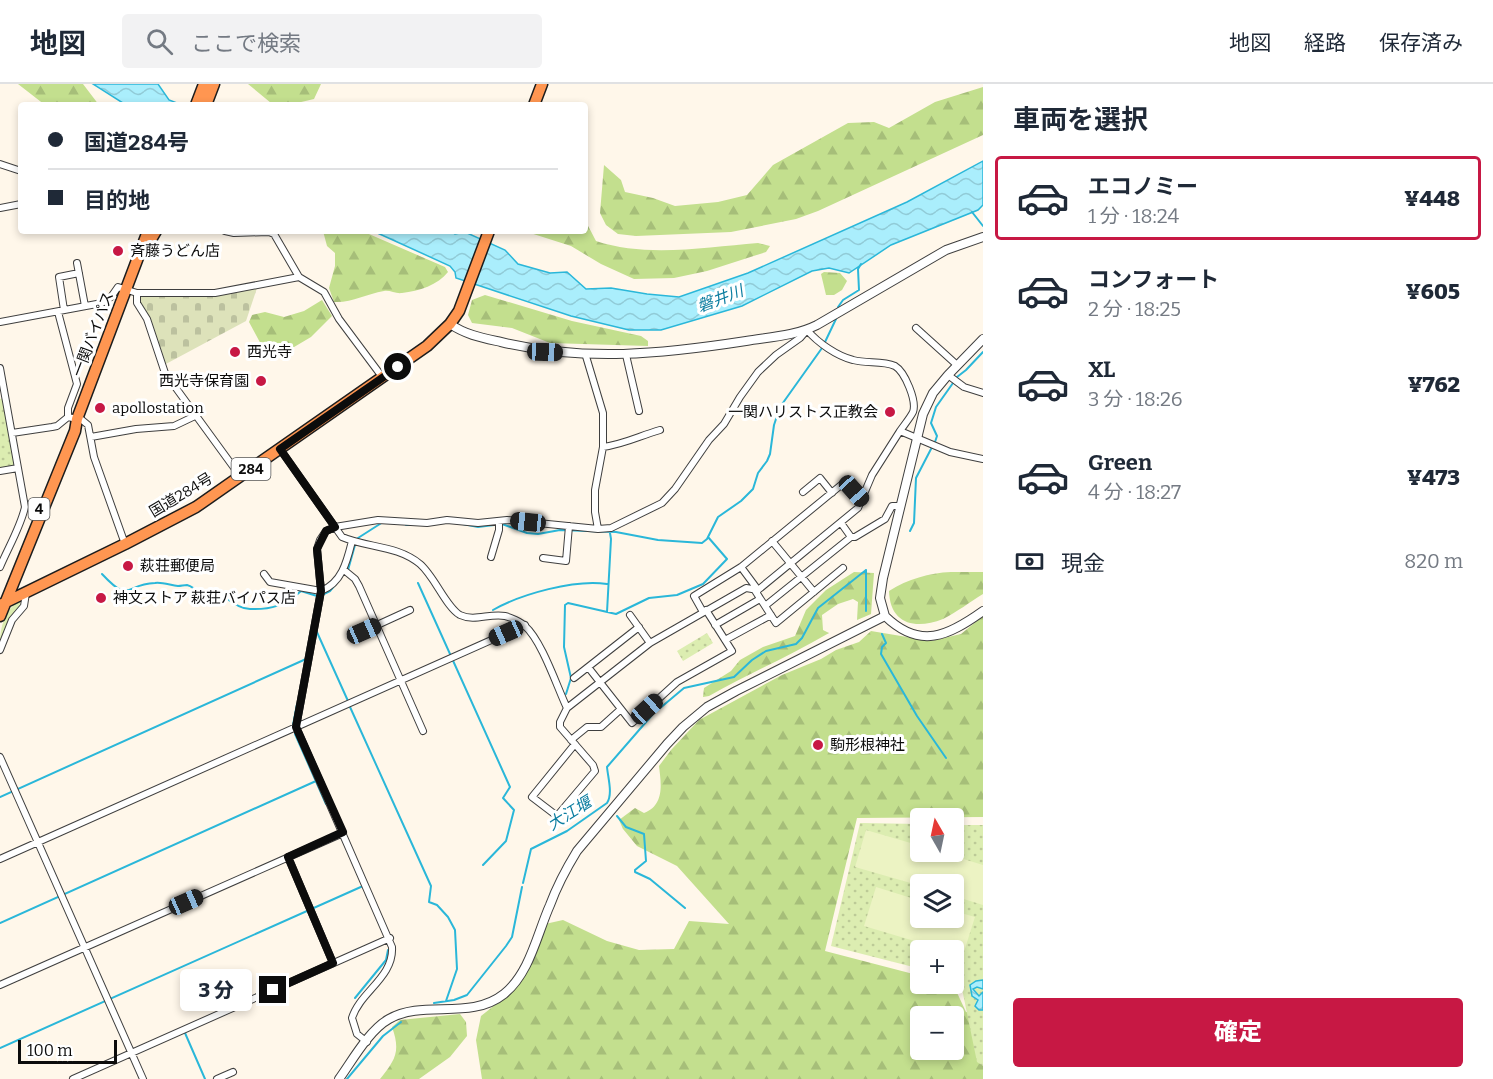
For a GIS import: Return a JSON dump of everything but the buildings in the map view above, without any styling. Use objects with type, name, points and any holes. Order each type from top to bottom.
[{"type":"highway","points":[[197,102],[204,84]]},
{"type":"highway","points":[[207,102],[214,84]]},
{"type":"highway","points":[[535,102],[542,84]]},
{"type":"highway","name":"一関バイパス","points":[[0,616],[15,570],[73,418],[132,291],[137,260],[147,234]]},
{"type":"highway","name":"一関バイパス","points":[[137,260],[154,234]]},
{"type":"highway","name":"国道284号","points":[[3,603],[196,507],[428,346],[450,324],[466,296],[488,234]]},
{"type":"street","points":[[0,164],[18,170]]},
{"type":"street","points":[[0,208],[18,205]]},
{"type":"street","points":[[274,234],[298,277],[324,292],[339,319],[383,378]]},
{"type":"street","points":[[366,1042],[357,1034],[352,1018],[392,960],[390,938],[296,727],[321,591],[317,549],[326,531],[335,527],[378,520],[427,523],[447,520],[478,523],[499,521],[598,529],[611,528],[663,503],[709,440],[724,424],[758,372],[807,330],[946,250],[983,237]]},
{"type":"street","points":[[77,263],[85,306]]},
{"type":"street","points":[[79,273],[59,277],[61,311],[77,384],[68,408],[73,418],[88,425],[93,457],[125,544]]},
{"type":"street","points":[[0,322],[107,301],[118,287],[132,291],[214,293],[298,277]]},
{"type":"street","points":[[132,291],[136,303],[147,319],[165,373],[240,476]]},
{"type":"street","points":[[450,324],[468,335],[534,350],[626,355],[683,351],[807,330]]},
{"type":"street","points":[[916,328],[957,365]]},
{"type":"street","points":[[621,709],[601,727],[587,728],[573,742],[532,797],[557,816],[595,771],[593,765],[573,742],[560,727],[567,708],[650,643],[746,588],[756,589],[841,524],[858,508],[872,475],[913,411],[914,403],[902,373],[895,366],[855,361],[839,354],[807,330]]},
{"type":"street","points":[[983,339],[933,393],[923,414],[880,598],[885,616],[896,627],[907,634],[924,637],[954,630],[983,611]]},
{"type":"street","points":[[585,353],[603,413],[603,447],[595,490],[598,529]]},
{"type":"street","points":[[626,355],[639,411]]},
{"type":"street","points":[[0,368],[25,507],[20,526],[15,532],[0,567]]},
{"type":"street","points":[[948,375],[964,387],[983,393]]},
{"type":"street","points":[[91,437],[136,429],[174,426],[195,416]]},
{"type":"street","points":[[12,433],[57,426],[73,418]]},
{"type":"street","points":[[603,447],[625,444],[641,435],[660,430]]},
{"type":"street","points":[[900,431],[950,452],[983,459]]},
{"type":"street","points":[[280,449],[342,537],[393,549],[409,556],[432,577],[448,604],[457,614],[471,619],[505,616],[525,625],[537,642],[567,708]]},
{"type":"street","points":[[0,471],[18,468]]},
{"type":"street","points":[[803,492],[820,478],[832,493]]},
{"type":"street","points":[[588,667],[632,723],[677,682],[732,651],[694,596],[741,567],[846,482],[862,500]]},
{"type":"street","points":[[765,606],[851,537],[855,537],[885,519],[892,506],[900,506]]},
{"type":"street","points":[[491,557],[499,530],[499,521]]},
{"type":"street","points":[[841,524],[851,537]]},
{"type":"street","points":[[543,558],[566,561],[570,526]]},
{"type":"street","points":[[264,574],[270,582],[321,591],[328,589],[344,570],[352,541]]},
{"type":"street","points":[[772,541],[814,592]]},
{"type":"street","points":[[741,567],[776,623],[843,568]]},
{"type":"street","points":[[344,570],[356,579],[423,731]]},
{"type":"street","points":[[0,650],[12,621],[24,606],[26,592]]},
{"type":"street","points":[[716,625],[760,599]]},
{"type":"street","points":[[351,637],[410,610]]},
{"type":"street","points":[[630,615],[650,643]]},
{"type":"street","points":[[725,640],[771,615]]},
{"type":"street","points":[[339,1079],[380,1025],[396,1015],[417,1011],[472,1008],[490,1002],[505,993],[517,980],[527,963],[564,872],[577,851],[683,727],[707,707],[736,691],[885,616]]},
{"type":"street","points":[[0,859],[525,625]]},
{"type":"street","points":[[574,678],[639,627]]},
{"type":"street","points":[[0,757],[143,1079]]},
{"type":"street","points":[[0,985],[343,832]]},
{"type":"street","points":[[288,857],[333,963]]},
{"type":"street","points":[[73,1079],[390,938]]},
{"type":"street","points":[[217,1079],[233,1072]]},
{"type":"green space","points":[[18,84],[83,84],[97,102],[41,102]]},
{"type":"green space","points":[[248,84],[321,84],[314,99],[301,102],[270,102]]},
{"type":"green space","points":[[983,87],[983,135],[796,219],[731,232],[636,236],[618,234],[606,225],[600,213],[604,165],[621,180],[625,192],[675,206],[718,202],[747,195],[773,165],[848,123],[874,122],[889,128],[935,102]]},
{"type":"green space","points":[[588,226],[596,241],[636,249],[677,250],[758,243],[770,246],[766,252],[707,271],[674,278],[634,279],[601,264],[571,246],[533,234],[588,234]]},
{"type":"green space","points":[[324,234],[369,234],[445,267],[448,272],[434,284],[415,291],[400,293],[384,291],[347,301],[334,302],[329,288],[335,266],[335,253],[327,246]]},
{"type":"green space","points":[[824,272],[840,273],[847,281],[842,290],[834,295],[826,295],[821,274]]},
{"type":"green space","points":[[257,288],[246,321],[164,365],[154,329],[139,303],[140,296],[211,296]]},
{"type":"green space","points":[[485,295],[572,321],[641,336],[648,341],[648,346],[550,343],[512,328],[472,323],[468,315],[472,300]]},
{"type":"green space","points":[[322,300],[332,316],[311,337],[284,353],[264,350],[249,322],[252,315],[265,312],[284,317],[304,311]]},
{"type":"green space","points":[[3,398],[15,466],[0,469],[0,399]]},
{"type":"green space","points":[[854,572],[874,573],[871,614],[857,620],[858,602],[853,599],[838,604],[822,615],[823,630],[829,633],[709,696],[703,697],[704,688],[731,671],[740,660],[763,647],[795,636],[806,610],[826,590]]},
{"type":"green space","points":[[951,572],[983,572],[983,594],[943,619],[923,624],[906,622],[894,611],[889,591],[919,577]]},
{"type":"green space","points":[[18,601],[21,605],[10,618],[0,642],[4,620]]},
{"type":"green space","points":[[983,616],[983,817],[964,817],[964,808],[910,808],[910,818],[857,818],[825,951],[910,973],[910,994],[958,994],[963,1006],[910,1006],[910,1060],[964,1060],[964,1008],[966,1012],[983,1014],[983,1079],[482,1079],[476,1040],[481,1016],[510,993],[545,924],[563,920],[607,941],[639,950],[674,949],[689,921],[729,924],[677,866],[637,846],[623,829],[619,820],[635,808],[644,813],[655,805],[660,793],[659,766],[699,720],[782,675],[859,642],[871,631],[931,641],[961,634]]},
{"type":"green space","points":[[707,633],[713,643],[683,661],[677,651]]},
{"type":"green space","points":[[860,823],[910,824],[910,862],[964,862],[964,825],[983,825],[983,1066],[977,1062],[963,994],[964,940],[910,940],[910,966],[831,946]]},
{"type":"green space","points":[[866,830],[910,843],[910,862],[964,862],[964,859],[983,865],[983,905],[964,899],[964,874],[910,874],[910,883],[855,867]]},
{"type":"green space","points":[[876,887],[910,898],[910,928],[964,928],[964,914],[975,917],[964,952],[964,940],[911,940],[864,926]]},
{"type":"green space","points":[[460,1014],[466,1022],[467,1036],[450,1057],[419,1079],[380,1079],[393,1061],[396,1043],[392,1027],[400,1020]]},
{"type":"water","points":[[93,84],[158,84],[169,100],[174,102],[121,102]]},
{"type":"water","name":"磐井川","points":[[983,161],[983,205],[978,210],[891,245],[849,273],[829,268],[812,271],[742,306],[661,330],[629,330],[571,316],[456,278],[450,266],[380,234],[469,234],[505,250],[518,264],[550,273],[567,272],[586,289],[611,288],[679,297],[748,273],[907,202]]},
{"type":"water","points":[[983,980],[983,989],[977,987],[973,989],[979,996],[983,992],[983,1010],[979,1010],[975,1006],[978,1000],[972,996],[970,985]]},
{"type":"waterway","name":"大江堰","points":[[972,212],[983,226]]},
{"type":"waterway","points":[[838,307],[843,300],[859,290],[858,269],[861,264]]},
{"type":"waterway","points":[[825,342],[836,319]]},
{"type":"waterway","points":[[463,524],[478,527],[502,524],[527,533],[538,534],[560,530],[616,532],[658,540],[702,543],[707,539],[718,517],[741,501],[753,489],[758,473],[770,454],[774,425],[780,407],[822,348]]},
{"type":"waterway","name":"大江堰","points":[[957,377],[983,352]]},
{"type":"waterway","name":"大江堰","points":[[935,442],[937,436],[931,423],[936,407],[953,383]]},
{"type":"waterway","name":"大江堰","points":[[910,531],[914,523],[916,478],[931,449]]},
{"type":"waterway","points":[[358,538],[383,522]]},
{"type":"waterway","points":[[406,525],[419,525]]},
{"type":"waterway","points":[[607,612],[610,533]]},
{"type":"waterway","points":[[566,694],[571,678],[564,647],[565,605],[568,603],[616,614],[649,598],[677,595],[703,584],[727,559],[708,537]]},
{"type":"waterway","points":[[348,570],[355,545]]},
{"type":"waterway","points":[[866,570],[866,611]]},
{"type":"waterway","name":"大江堰","points":[[523,883],[531,849],[567,831],[607,803],[610,791],[607,767],[653,714],[684,688],[734,677],[752,660],[766,651],[796,644],[802,638],[818,608],[866,570]]},
{"type":"waterway","points":[[102,574],[123,591],[155,583],[187,585],[202,592],[215,592],[246,609],[278,606],[301,591],[317,596],[317,598]]},
{"type":"waterway","points":[[418,583],[510,787],[503,798],[514,810],[506,841],[483,865]]},
{"type":"waterway","points":[[493,610],[518,598],[548,589],[580,584],[607,584]]},
{"type":"waterway","points":[[324,594],[335,585]]},
{"type":"waterway","points":[[316,630],[348,701]]},
{"type":"waterway","points":[[882,634],[886,643],[882,647],[881,654],[917,716],[946,758]]},
{"type":"waterway","points":[[0,797],[306,659]]},
{"type":"waterway","points":[[293,725],[297,704]]},
{"type":"waterway","points":[[350,707],[431,886],[429,902],[437,905],[448,917],[455,930],[457,969],[446,1001]]},
{"type":"waterway","points":[[295,734],[326,804]]},
{"type":"waterway","points":[[0,923],[316,781]]},
{"type":"waterway","points":[[617,816],[626,827],[644,834],[646,861],[635,872],[650,879],[685,908]]},
{"type":"waterway","points":[[0,1048],[363,886]]},
{"type":"waterway","name":"大江堰","points":[[434,1003],[467,995],[506,946],[512,937],[522,887]]},
{"type":"waterway","points":[[355,998],[386,960],[388,950]]},
{"type":"waterway","name":"大江堰","points":[[347,1079],[383,1036],[401,1022]]},
{"type":"waterway","points":[[185,1033],[205,1079]]},
{"type":"place","name":"斉藤うどん店","points":[[118,251]]},
{"type":"place","name":"西光寺","points":[[235,352]]},
{"type":"place","name":"西光寺保育園","points":[[261,381]]},
{"type":"place","name":"apollostation","points":[[100,408]]},
{"type":"place","name":"一関ハリストス正教会","points":[[890,412]]},
{"type":"place","name":"萩荘郵便局","points":[[128,566]]},
{"type":"place","name":"神文ストア 萩荘バイパス店","points":[[101,598]]},
{"type":"place","name":"駒形根神社","points":[[818,745]]},
{"type":"route","points":[[273,990],[333,963],[288,857],[343,832],[296,727],[321,591],[317,549],[326,531],[335,527],[280,449],[398,367]]}]
